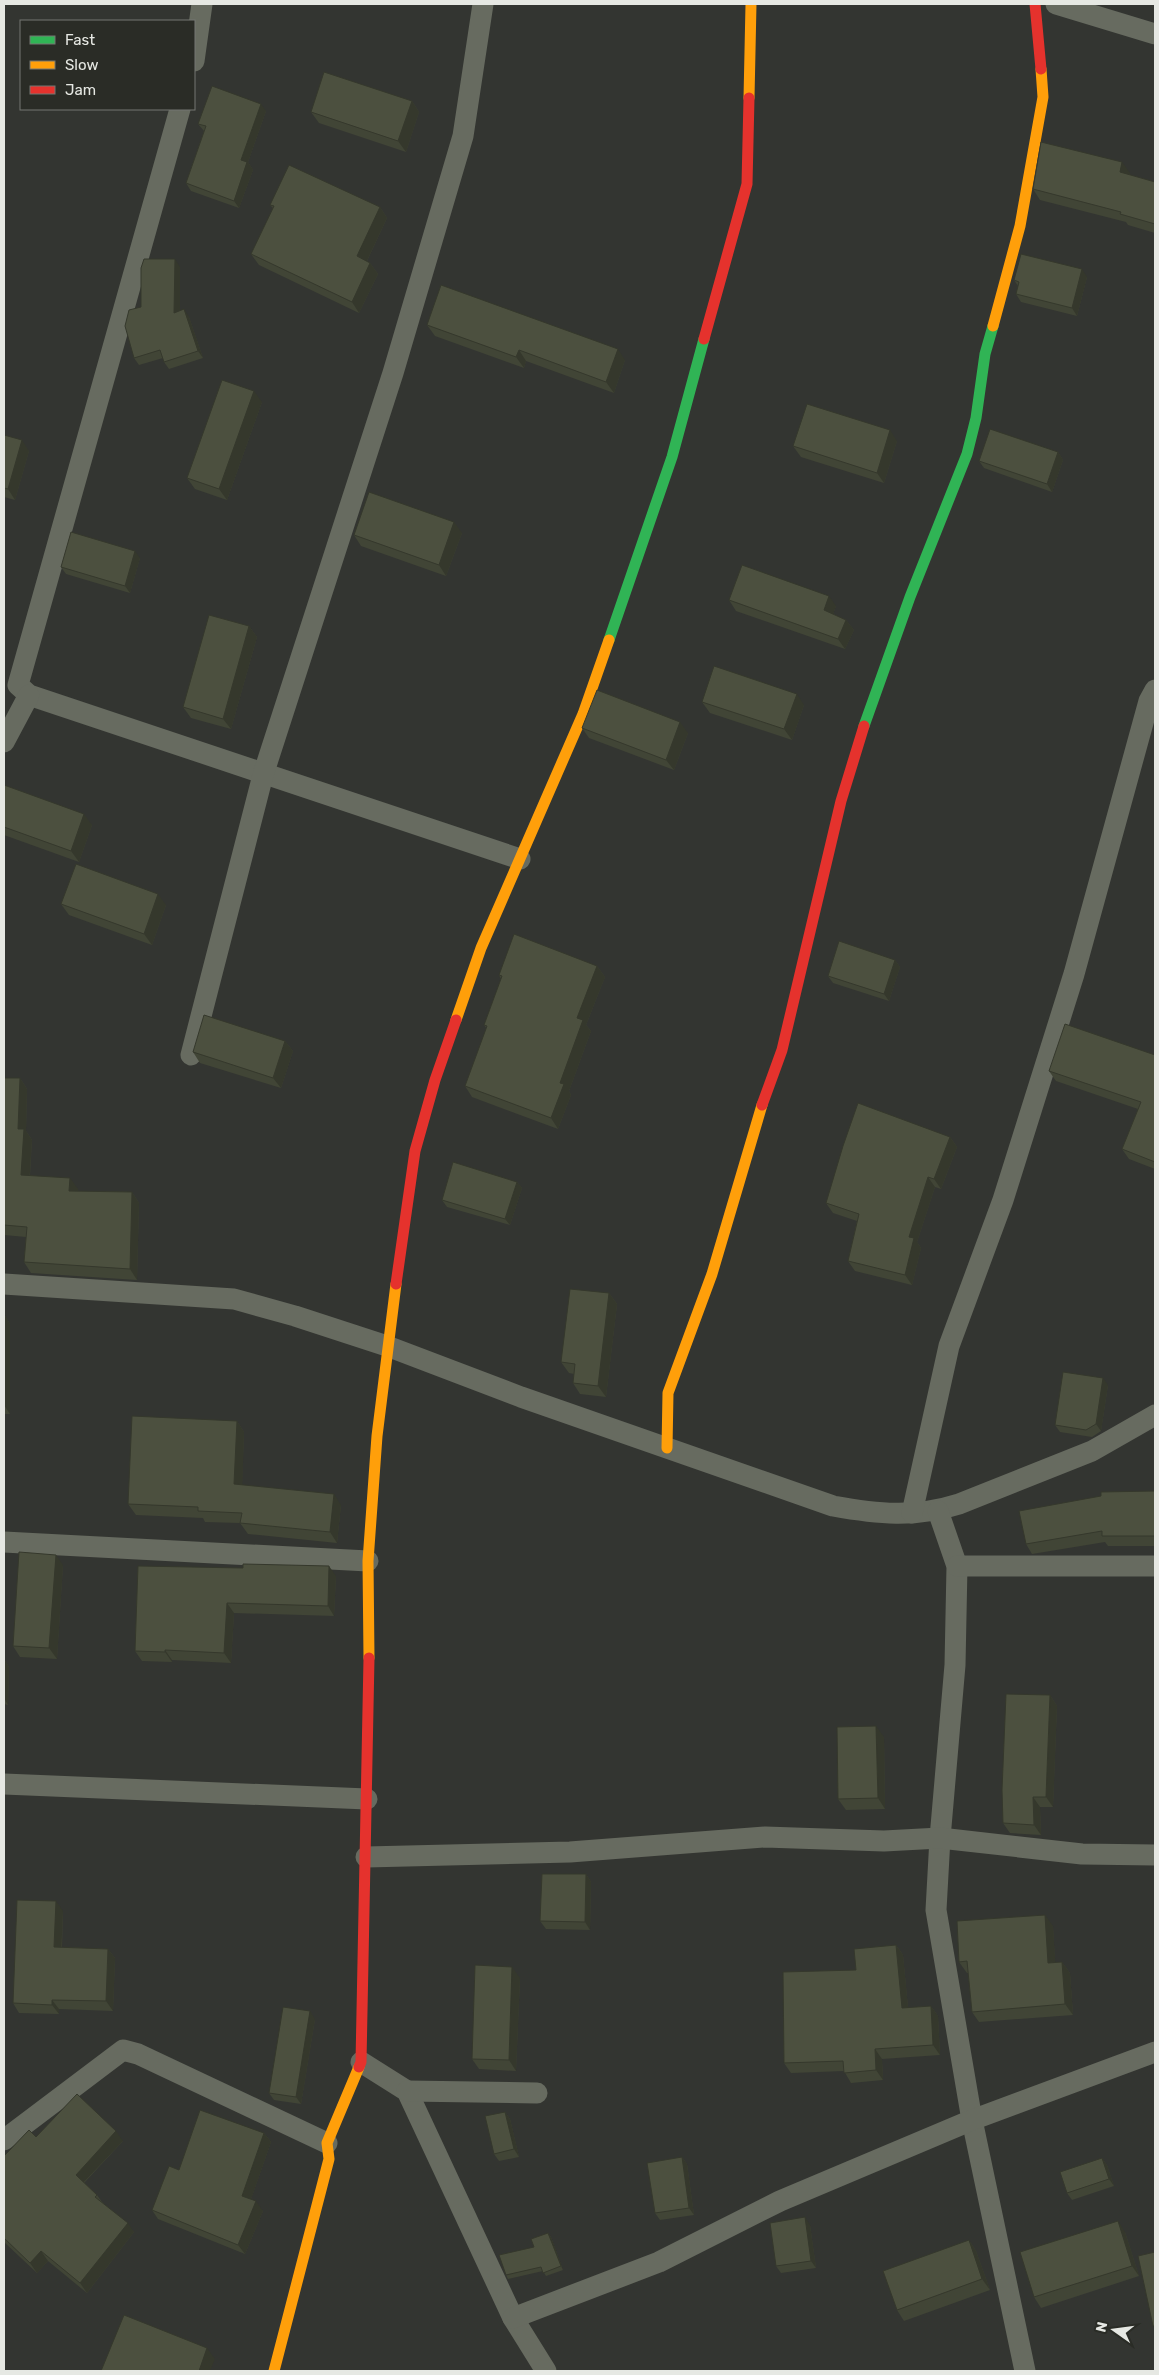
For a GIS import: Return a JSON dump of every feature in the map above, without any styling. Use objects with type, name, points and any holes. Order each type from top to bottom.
[{"type":"street","points":[[195,54],[202,4]]},
{"type":"street","points":[[191,1055],[263,775],[393,372],[463,136],[483,4]]},
{"type":"street","points":[[274,2371],[329,2159],[327,2143],[361,2062],[369,1689],[368,1561],[377,1436],[387,1346],[415,1151],[435,1080],[482,948],[583,714],[672,457],[747,184],[752,4]]},
{"type":"street","points":[[667,1448],[668,1393],[712,1274],[761,1107],[782,1050],[801,964],[823,883],[840,801],[868,713],[910,597],[967,454],[976,418],[985,354],[1020,226],[1043,97],[1034,4]]},
{"type":"street","points":[[1056,4],[1155,34]]},
{"type":"street","points":[[180,110],[18,685],[29,696],[520,859]]},
{"type":"street","points":[[912,1513],[949,1346],[1006,1191],[1074,974],[1149,701],[1155,690]]},
{"type":"street","points":[[4,742],[29,696]]},
{"type":"street","points":[[4,1284],[234,1299],[295,1316],[387,1346],[521,1397],[833,1506],[878,1514],[938,1511],[1092,1451],[1155,1415]]},
{"type":"street","points":[[938,1511],[957,1566],[955,1665],[940,1838],[936,1910],[972,2120],[1025,2371]]},
{"type":"street","points":[[4,1542],[368,1561]]},
{"type":"street","points":[[957,1566],[1155,1566]]},
{"type":"street","points":[[4,1784],[367,1799]]},
{"type":"street","points":[[366,1858],[570,1852],[764,1837],[884,1841],[940,1838],[1082,1854],[1155,1855]]},
{"type":"street","points":[[4,2140],[123,2050],[138,2054],[327,2143]]},
{"type":"street","points":[[513,2318],[659,2262],[780,2201],[972,2120],[1155,2052]]},
{"type":"street","points":[[361,2062],[407,2090],[537,2093]]},
{"type":"street","points":[[407,2090],[513,2318],[546,2371]]},
{"type":"building","points":[[324,72],[412,101],[398,141],[311,112]]},
{"type":"building","points":[[212,86],[261,104],[241,160],[247,162],[234,201],[186,183],[206,126],[198,124]]},
{"type":"building","points":[[1041,142],[1122,162],[1120,172],[1155,182],[1155,224],[1120,214],[1121,212],[1033,189]]},
{"type":"building","points":[[289,165],[380,207],[357,256],[370,263],[352,302],[251,254],[274,206],[270,205]]},
{"type":"building","points":[[1021,254],[1082,269],[1072,308],[1016,294],[1019,282],[1014,280]]},
{"type":"building","points":[[144,259],[175,259],[174,313],[184,309],[198,351],[164,362],[160,350],[134,358],[125,326],[129,310],[141,307],[141,268]]},
{"type":"building","points":[[441,285],[618,349],[606,382],[519,350],[516,357],[427,325]]},
{"type":"building","points":[[222,380],[254,391],[219,489],[187,478]]},
{"type":"building","points":[[807,404],[890,430],[877,473],[793,446]]},
{"type":"building","points":[[990,429],[1058,452],[1047,484],[979,461]]},
{"type":"building","points":[[4,435],[22,440],[8,489],[4,488]]},
{"type":"building","points":[[369,492],[454,522],[439,565],[354,535]]},
{"type":"building","points":[[71,532],[135,551],[125,586],[61,567]]},
{"type":"building","points":[[742,565],[829,596],[824,610],[846,620],[838,639],[729,600]]},
{"type":"building","points":[[209,615],[249,626],[223,719],[183,707]]},
{"type":"building","points":[[714,666],[797,694],[784,729],[702,702]]},
{"type":"building","points":[[597,690],[680,722],[666,760],[582,728]]},
{"type":"building","points":[[4,785],[84,814],[71,851],[4,827]]},
{"type":"building","points":[[76,864],[158,894],[144,934],[61,904]]},
{"type":"building","points":[[514,934],[597,966],[577,1018],[583,1020],[560,1083],[564,1084],[551,1118],[465,1086],[487,1026],[484,1025],[502,976],[499,975]]},
{"type":"building","points":[[839,941],[895,960],[884,994],[828,976]]},
{"type":"building","points":[[204,1015],[285,1041],[273,1078],[193,1052]]},
{"type":"building","points":[[1065,1024],[1155,1055],[1155,1162],[1122,1149],[1141,1102],[1049,1071]]},
{"type":"building","points":[[4,1078],[20,1078],[18,1129],[24,1129],[21,1175],[70,1178],[69,1191],[132,1192],[130,1269],[24,1262],[27,1227],[4,1225]]},
{"type":"building","points":[[858,1103],[950,1137],[934,1179],[928,1177],[909,1237],[914,1238],[905,1275],[848,1261],[859,1214],[826,1203]]},
{"type":"building","points":[[453,1162],[517,1182],[505,1219],[442,1200]]},
{"type":"building","points":[[570,1289],[609,1293],[598,1386],[573,1383],[575,1364],[561,1362]]},
{"type":"building","points":[[1063,1372],[1103,1378],[1096,1424],[1086,1430],[1055,1425]]},
{"type":"building","points":[[132,1416],[237,1421],[234,1484],[334,1494],[330,1532],[240,1523],[242,1513],[198,1511],[198,1507],[128,1504]]},
{"type":"building","points":[[1155,1491],[1155,1536],[1102,1536],[1102,1531],[1026,1544],[1019,1511],[1101,1496],[1101,1492]]},
{"type":"building","points":[[19,1552],[56,1555],[49,1648],[13,1646]]},
{"type":"building","points":[[243,1564],[329,1566],[328,1606],[227,1603],[224,1653],[165,1650],[165,1652],[135,1651],[138,1566],[243,1568]]},
{"type":"building","points":[[1006,1694],[1050,1695],[1046,1797],[1033,1797],[1034,1825],[1003,1823],[1002,1790]]},
{"type":"building","points":[[876,1726],[878,1798],[838,1799],[837,1727]]},
{"type":"building","points":[[542,1874],[586,1874],[585,1922],[540,1921]]},
{"type":"building","points":[[17,1900],[56,1901],[54,1947],[108,1949],[106,2001],[52,2000],[52,2005],[13,2003]]},
{"type":"building","points":[[1045,1915],[1048,1963],[1062,1962],[1065,2004],[972,2012],[967,1961],[959,1962],[957,1921]]},
{"type":"building","points":[[896,1945],[902,2008],[931,2006],[933,2045],[875,2049],[876,2070],[844,2073],[843,2061],[784,2063],[783,1972],[856,1970],[854,1949]]},
{"type":"building","points":[[475,1965],[512,1967],[509,2060],[472,2059]]},
{"type":"building","points":[[283,2007],[310,2011],[296,2097],[269,2093]]},
{"type":"building","points":[[77,2094],[116,2131],[76,2175],[97,2195],[95,2197],[128,2223],[80,2283],[41,2251],[30,2263],[4,2238],[4,2156],[29,2130],[36,2137]]},
{"type":"building","points":[[200,2110],[264,2133],[242,2196],[256,2201],[238,2245],[152,2210],[169,2166],[179,2170]]},
{"type":"building","points":[[505,2112],[514,2149],[494,2154],[485,2116]]},
{"type":"building","points":[[682,2157],[689,2208],[655,2213],[647,2163]]},
{"type":"building","points":[[1102,2158],[1109,2179],[1067,2193],[1060,2172]]},
{"type":"building","points":[[805,2217],[811,2261],[776,2266],[770,2223]]},
{"type":"building","points":[[1118,2221],[1132,2266],[1034,2297],[1020,2252]]},
{"type":"building","points":[[548,2233],[561,2266],[543,2273],[541,2267],[506,2275],[499,2255],[534,2247],[531,2239]]},
{"type":"building","points":[[969,2240],[982,2279],[897,2310],[883,2271]]},
{"type":"building","points":[[1155,2252],[1155,2326],[1153,2326],[1138,2256]]},
{"type":"building","points":[[124,2315],[207,2348],[199,2371],[101,2371]]},
{"type":"traffic: fast","points":[[864,726],[910,597],[967,454],[976,418],[985,354],[993,326]]},
{"type":"traffic: fast","points":[[609,640],[672,457],[704,339]]},
{"type":"traffic: slow","points":[[749,98],[751,4]]},
{"type":"traffic: slow","points":[[993,326],[1020,226],[1043,97],[1041,69]]},
{"type":"traffic: slow","points":[[456,1020],[481,948],[583,714],[609,640]]},
{"type":"traffic: slow","points":[[667,1448],[668,1393],[712,1274],[762,1105]]},
{"type":"traffic: slow","points":[[369,1658],[368,1561],[377,1436],[396,1284]]},
{"type":"traffic: slow","points":[[274,2371],[329,2159],[327,2143],[359,2067]]},
{"type":"traffic: jam","points":[[1035,4],[1041,69]]},
{"type":"traffic: jam","points":[[704,339],[747,184],[749,98]]},
{"type":"traffic: jam","points":[[762,1105],[782,1050],[841,801],[864,726]]},
{"type":"traffic: jam","points":[[396,1284],[415,1151],[435,1080],[456,1020]]},
{"type":"traffic: jam","points":[[359,2067],[361,2062],[369,1658]]}]
